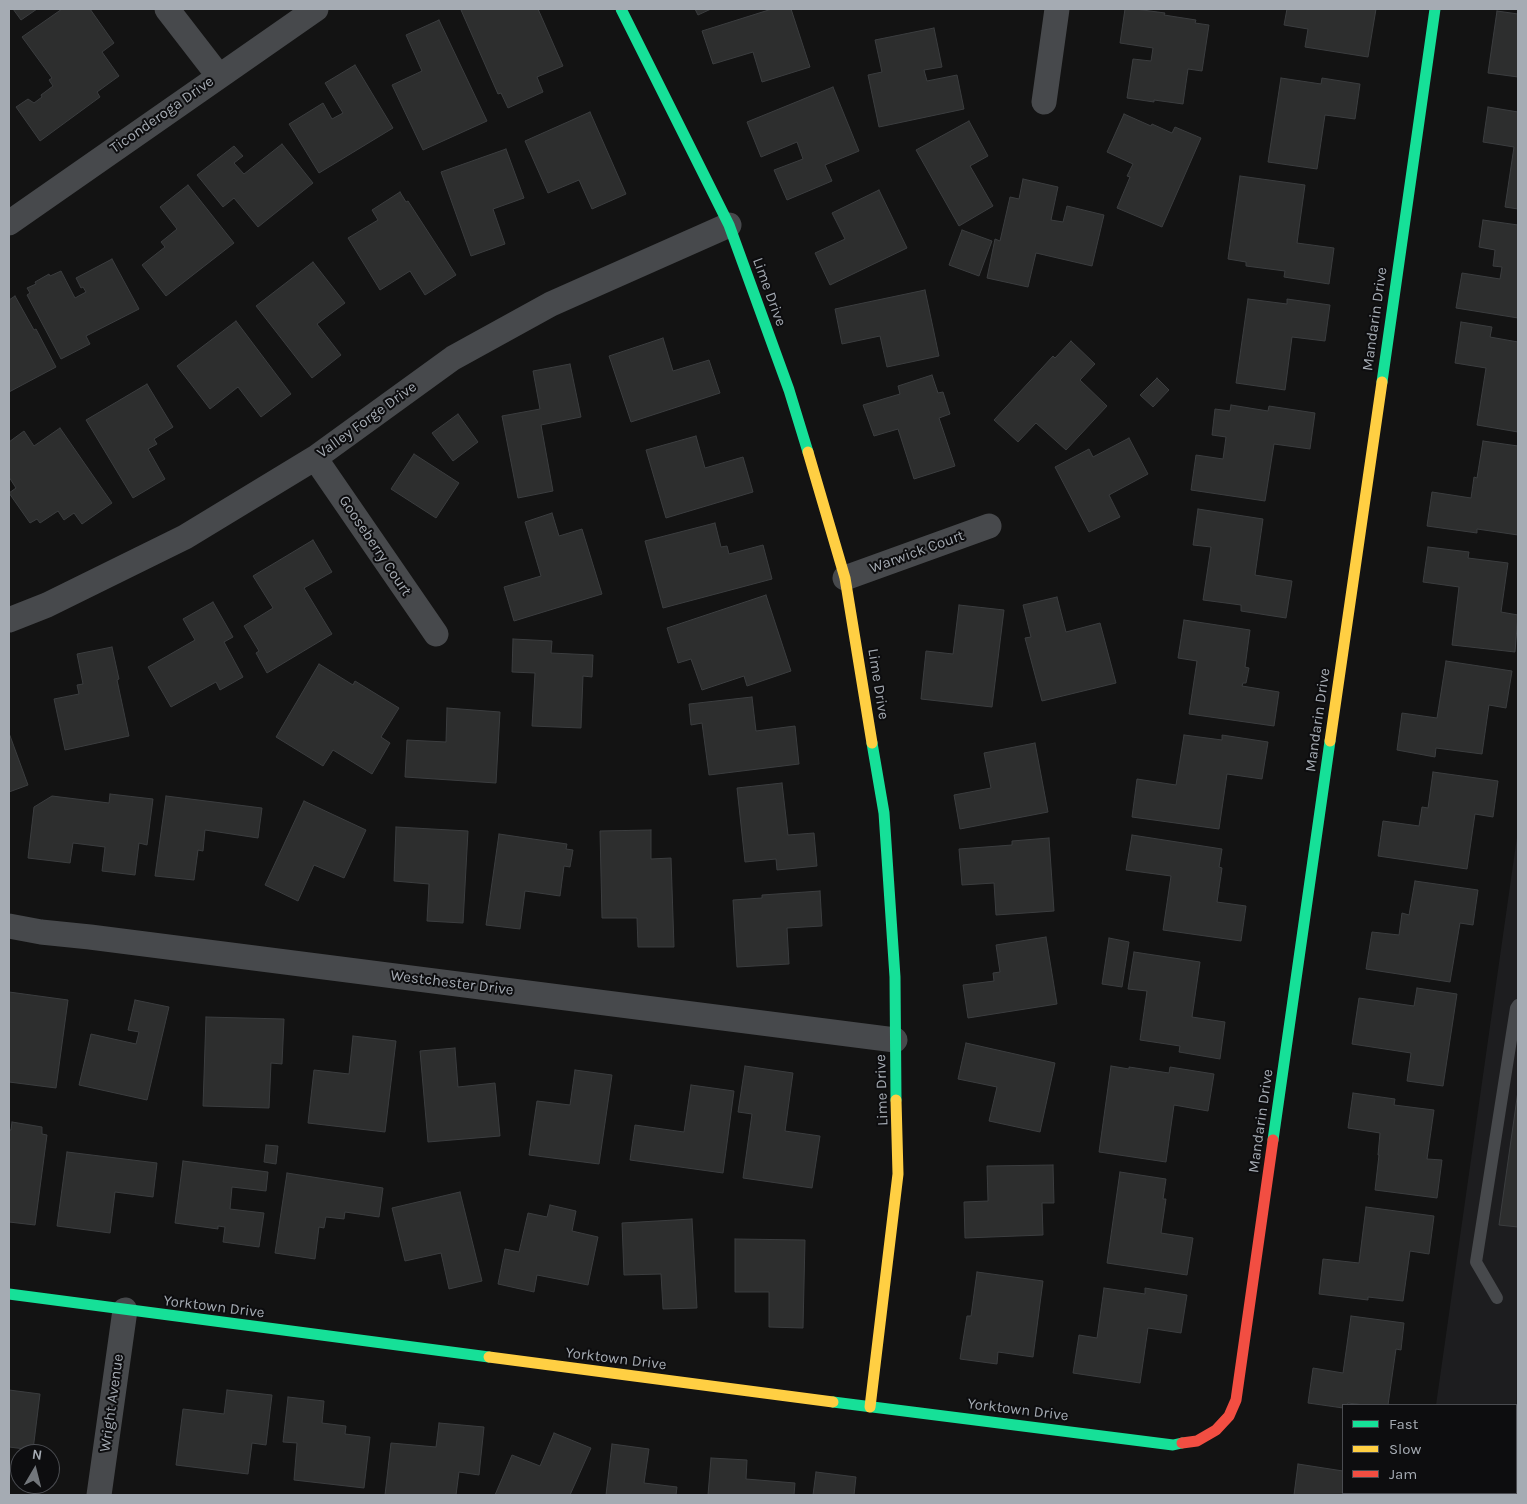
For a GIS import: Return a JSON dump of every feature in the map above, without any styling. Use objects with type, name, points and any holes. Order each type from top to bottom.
[{"type":"street","points":[[168,9],[218,75]]},
{"type":"street","name":"Ticonderoga Drive","points":[[9,223],[218,75],[316,9]]},
{"type":"street","name":"Lime Drive","points":[[621,9],[729,225],[789,390],[845,578],[884,813],[895,977],[898,1174],[870,1407]]},
{"type":"street","points":[[1044,102],[1057,9]]},
{"type":"street","name":"Mandarin Drive","points":[[1216,1430],[1229,1416],[1236,1400],[1435,9]]},
{"type":"street","name":"Valley Forge Drive","points":[[9,620],[47,605],[186,537],[315,458],[453,358],[551,304],[729,225]]},
{"type":"street","name":"Gooseberry Court","points":[[315,458],[436,634]]},
{"type":"street","name":"Warwick Court","points":[[845,578],[989,526]]},
{"type":"street","name":"Westchester Drive","points":[[9,926],[40,932],[895,1040]]},
{"type":"street","name":"Yorktown Drive","points":[[9,1294],[1173,1445],[1197,1441],[1216,1430]]},
{"type":"street","name":"Wright Avenue","points":[[99,1495],[125,1310]]},
{"type":"lane","points":[[1497,1298],[1476,1262],[1514,1018],[1518,1006]]},
{"type":"shaded area","points":[[1518,830],[1518,1495],[1404,1495],[1517,1494],[1517,1404],[1436,1404]]},
{"type":"building","points":[[13,9],[37,9],[21,20]]},
{"type":"building","points":[[62,9],[90,9],[114,43],[102,52],[119,76],[97,92],[100,97],[40,141],[16,107],[28,99],[34,103],[42,97],[41,95],[53,86],[49,80],[52,78],[22,37]]},
{"type":"building","points":[[538,9],[563,66],[537,77],[543,92],[508,108],[501,93],[498,94],[461,10]]},
{"type":"building","points":[[695,9],[711,9],[698,15]]},
{"type":"building","points":[[772,9],[791,9],[810,67],[762,82],[753,52],[713,64],[702,31]]},
{"type":"building","points":[[1125,9],[1165,13],[1164,15],[1196,20],[1195,23],[1209,25],[1202,71],[1188,69],[1183,104],[1127,98],[1133,59],[1151,61],[1153,48],[1120,43]]},
{"type":"building","points":[[1287,9],[1376,9],[1368,57],[1305,47],[1308,29],[1284,25]]},
{"type":"building","points":[[1497,11],[1518,14],[1518,77],[1488,73]]},
{"type":"building","points":[[439,20],[487,121],[423,150],[392,85],[422,71],[406,35]]},
{"type":"building","points":[[934,28],[942,67],[924,70],[927,81],[957,75],[964,109],[879,127],[868,75],[882,72],[875,40]]},
{"type":"building","points":[[355,65],[393,128],[319,173],[289,124],[323,103],[332,119],[343,113],[325,83]]},
{"type":"building","points":[[1281,78],[1321,84],[1322,78],[1360,84],[1355,119],[1325,115],[1317,169],[1268,162]]},
{"type":"building","points":[[833,87],[859,151],[825,165],[832,181],[787,200],[774,170],[803,159],[797,142],[761,157],[747,122]]},
{"type":"building","points":[[1488,107],[1518,112],[1518,209],[1505,207],[1514,147],[1483,142]]},
{"type":"building","points":[[590,112],[626,194],[592,209],[579,180],[548,193],[525,141]]},
{"type":"building","points":[[1124,114],[1172,133],[1175,127],[1201,138],[1162,227],[1117,208],[1130,177],[1127,176],[1133,164],[1107,152]]},
{"type":"building","points":[[969,121],[988,156],[970,166],[993,206],[959,226],[916,150]]},
{"type":"building","points":[[282,144],[313,183],[258,227],[234,198],[223,207],[197,175],[234,146],[243,156],[234,163],[244,174]]},
{"type":"building","points":[[506,149],[524,198],[493,209],[505,244],[471,256],[441,172]]},
{"type":"building","points":[[1240,176],[1305,185],[1297,243],[1334,248],[1329,284],[1284,277],[1285,271],[1246,266],[1246,262],[1228,259]]},
{"type":"building","points":[[1023,179],[1058,187],[1051,220],[1063,222],[1067,206],[1104,215],[1092,266],[1036,253],[1028,287],[987,278],[995,239],[1000,241],[1010,197],[1019,199]]},
{"type":"building","points":[[188,185],[234,243],[166,296],[142,265],[165,247],[161,242],[177,229],[160,207]]},
{"type":"building","points":[[879,190],[907,248],[830,285],[815,253],[845,239],[832,213]]},
{"type":"building","points":[[400,192],[406,202],[408,201],[456,275],[425,295],[410,271],[380,290],[348,238],[378,220],[372,210]]},
{"type":"building","points":[[1483,220],[1518,225],[1518,318],[1456,308],[1462,273],[1500,279],[1502,267],[1493,266],[1495,250],[1479,247]]},
{"type":"building","points":[[962,230],[992,241],[979,276],[949,265]]},
{"type":"building","points":[[112,259],[139,309],[86,336],[90,344],[61,359],[27,295],[30,293],[27,288],[49,274],[50,276],[61,271],[75,298],[86,292],[83,287],[81,288],[76,278]]},
{"type":"building","points":[[313,262],[345,303],[317,324],[341,355],[312,378],[256,306]]},
{"type":"building","points":[[925,290],[939,356],[887,367],[880,336],[842,344],[835,309]]},
{"type":"building","points":[[15,296],[34,330],[36,329],[56,367],[9,392],[9,300]]},
{"type":"building","points":[[1248,299],[1287,304],[1287,299],[1330,305],[1325,341],[1292,337],[1285,390],[1236,383]]},
{"type":"building","points":[[236,321],[291,394],[261,417],[238,387],[210,409],[177,366]]},
{"type":"building","points":[[1461,322],[1492,327],[1490,337],[1518,342],[1518,432],[1477,425],[1486,368],[1455,363]]},
{"type":"building","points":[[663,338],[673,371],[709,360],[720,393],[631,422],[609,356]]},
{"type":"building","points":[[1071,341],[1095,364],[1080,380],[1107,406],[1066,450],[1036,423],[1018,442],[994,420],[1053,356],[1055,358]]},
{"type":"building","points":[[570,364],[581,417],[541,425],[553,491],[518,498],[502,416],[540,409],[533,371]]},
{"type":"building","points":[[932,375],[938,393],[943,392],[950,414],[939,418],[955,466],[914,479],[898,429],[874,436],[863,405],[900,394],[898,386]]},
{"type":"building","points":[[1157,378],[1169,390],[1153,407],[1140,395]]},
{"type":"building","points":[[147,384],[173,427],[154,439],[157,444],[148,449],[165,479],[133,498],[86,420]]},
{"type":"building","points":[[1231,405],[1268,411],[1269,406],[1315,413],[1310,449],[1274,444],[1265,501],[1191,490],[1196,455],[1223,459],[1226,437],[1212,435],[1215,409],[1230,411]]},
{"type":"building","points":[[458,414],[478,442],[453,461],[432,433]]},
{"type":"building","points":[[60,428],[112,503],[82,524],[74,513],[64,520],[58,511],[40,523],[37,519],[30,523],[9,493],[16,488],[9,477],[9,442],[24,431],[34,446]]},
{"type":"building","points":[[696,436],[705,468],[743,457],[753,492],[666,518],[646,450]]},
{"type":"building","points":[[1129,438],[1148,474],[1109,495],[1120,517],[1089,532],[1055,467],[1089,449],[1093,457]]},
{"type":"building","points":[[1483,441],[1518,446],[1518,535],[1477,529],[1477,533],[1427,526],[1432,492],[1471,498],[1474,477],[1477,478]]},
{"type":"building","points":[[414,454],[459,483],[436,518],[391,489]]},
{"type":"building","points":[[1198,509],[1263,519],[1255,575],[1292,581],[1286,618],[1241,611],[1241,605],[1203,600],[1211,547],[1193,545]]},
{"type":"building","points":[[552,513],[559,536],[582,529],[602,594],[514,621],[504,587],[541,576],[525,522]]},
{"type":"building","points":[[715,523],[721,547],[727,546],[729,554],[763,545],[772,579],[663,608],[645,541]]},
{"type":"building","points":[[313,540],[332,572],[304,588],[332,634],[267,673],[256,653],[259,651],[244,626],[273,608],[253,576]]},
{"type":"building","points":[[1428,547],[1469,552],[1468,558],[1508,563],[1501,612],[1518,615],[1515,652],[1452,645],[1459,587],[1423,582]]},
{"type":"building","points":[[766,595],[791,671],[747,686],[744,676],[702,690],[691,659],[678,663],[667,628]]},
{"type":"building","points":[[1057,597],[1066,632],[1100,623],[1116,683],[1042,701],[1025,638],[1031,637],[1023,605]]},
{"type":"building","points":[[213,602],[233,637],[224,642],[243,677],[220,690],[216,682],[171,707],[148,667],[195,640],[183,619]]},
{"type":"building","points":[[959,605],[1004,610],[992,707],[921,699],[926,651],[953,654]]},
{"type":"building","points":[[1184,620],[1250,630],[1245,667],[1249,668],[1246,683],[1243,683],[1242,686],[1279,692],[1274,726],[1189,714],[1197,661],[1178,658]]},
{"type":"building","points":[[513,639],[552,641],[551,653],[593,655],[592,677],[583,676],[581,728],[532,726],[535,673],[512,672]]},
{"type":"building","points":[[112,647],[129,736],[65,750],[54,699],[79,694],[77,685],[83,684],[77,654]]},
{"type":"building","points":[[1446,661],[1512,671],[1506,708],[1489,705],[1482,754],[1436,748],[1435,757],[1397,750],[1402,713],[1437,718]]},
{"type":"building","points":[[319,664],[353,685],[355,681],[399,708],[381,737],[390,743],[372,774],[333,750],[323,766],[276,737]]},
{"type":"building","points":[[752,697],[756,731],[795,726],[799,764],[709,775],[702,723],[691,725],[689,704]]},
{"type":"building","points":[[447,708],[500,712],[496,783],[405,777],[407,740],[446,742]]},
{"type":"building","points":[[9,733],[28,785],[9,792]]},
{"type":"building","points":[[1184,735],[1222,740],[1222,735],[1268,742],[1262,779],[1227,774],[1219,829],[1132,817],[1137,779],[1176,785]]},
{"type":"building","points":[[1035,743],[1048,812],[960,829],[954,795],[991,788],[984,753]]},
{"type":"building","points":[[1433,772],[1498,781],[1493,817],[1475,814],[1467,869],[1378,856],[1383,821],[1419,826],[1422,807],[1428,808]]},
{"type":"building","points":[[782,783],[788,835],[814,833],[817,866],[777,870],[776,859],[745,862],[737,788]]},
{"type":"building","points":[[110,794],[153,799],[147,845],[139,843],[135,875],[102,871],[105,847],[73,843],[70,863],[28,858],[34,807],[52,796],[109,803]]},
{"type":"building","points":[[166,796],[262,808],[258,838],[205,830],[203,851],[198,850],[194,880],[155,876]]},
{"type":"building","points":[[304,801],[366,830],[344,878],[314,865],[298,901],[265,885]]},
{"type":"building","points":[[396,827],[468,831],[463,923],[427,921],[429,884],[394,881]]},
{"type":"building","points":[[651,830],[651,859],[671,858],[674,947],[638,947],[637,918],[602,918],[600,831]]},
{"type":"building","points":[[499,834],[567,844],[566,849],[573,850],[570,867],[564,866],[560,896],[525,891],[520,929],[486,925]]},
{"type":"building","points":[[1132,835],[1222,849],[1219,867],[1222,868],[1217,902],[1246,906],[1241,941],[1163,930],[1171,876],[1126,870]]},
{"type":"building","points":[[1049,838],[1054,911],[996,915],[994,883],[962,885],[959,849],[1012,845],[1012,841]]},
{"type":"building","points":[[1415,881],[1478,890],[1473,925],[1460,923],[1450,982],[1366,969],[1372,932],[1399,935],[1402,913],[1409,915]]},
{"type":"building","points":[[820,891],[822,926],[787,928],[789,964],[737,967],[733,900],[762,898],[762,895]]},
{"type":"building","points":[[1046,937],[1057,1004],[968,1018],[963,985],[994,981],[993,973],[1000,972],[996,945]]},
{"type":"building","points":[[1109,938],[1129,942],[1122,987],[1102,984]]},
{"type":"building","points":[[1134,952],[1200,962],[1192,1017],[1225,1022],[1220,1059],[1179,1052],[1180,1046],[1140,1040],[1147,991],[1128,989]]},
{"type":"building","points":[[1417,988],[1457,994],[1443,1086],[1407,1081],[1411,1053],[1352,1044],[1359,998],[1414,1006]]},
{"type":"building","points":[[9,992],[68,1000],[56,1088],[9,1082]]},
{"type":"building","points":[[135,1000],[169,1007],[147,1100],[79,1085],[91,1034],[136,1044],[139,1032],[128,1030]]},
{"type":"building","points":[[206,1017],[284,1019],[282,1064],[271,1063],[269,1108],[203,1106]]},
{"type":"building","points":[[353,1036],[396,1041],[385,1132],[308,1123],[314,1070],[349,1074]]},
{"type":"building","points":[[966,1043],[1055,1063],[1040,1132],[989,1121],[997,1087],[958,1079]]},
{"type":"building","points":[[455,1048],[458,1087],[495,1083],[500,1136],[428,1142],[420,1051]]},
{"type":"building","points":[[745,1066],[793,1073],[785,1131],[820,1136],[812,1188],[743,1178],[752,1114],[738,1112]]},
{"type":"building","points":[[1111,1066],[1169,1073],[1170,1067],[1214,1074],[1208,1111],[1174,1105],[1166,1162],[1099,1152]]},
{"type":"building","points":[[575,1070],[612,1075],[599,1164],[529,1155],[537,1101],[570,1105]]},
{"type":"building","points":[[691,1085],[734,1091],[723,1173],[630,1160],[635,1125],[684,1132]]},
{"type":"building","points":[[1518,1091],[1518,1227],[1499,1225]]},
{"type":"building","points":[[1353,1093],[1395,1099],[1394,1105],[1434,1110],[1427,1159],[1442,1160],[1437,1198],[1375,1190],[1380,1133],[1348,1128]]},
{"type":"building","points":[[12,1122],[42,1127],[42,1134],[47,1135],[35,1225],[9,1222],[9,1130],[11,1130]]},
{"type":"building","points":[[266,1145],[278,1146],[276,1164],[264,1162]]},
{"type":"building","points":[[67,1152],[157,1163],[153,1197],[115,1192],[110,1233],[57,1226]]},
{"type":"building","points":[[183,1161],[268,1172],[266,1191],[232,1187],[230,1209],[264,1213],[259,1247],[223,1242],[225,1227],[218,1226],[218,1229],[175,1223]]},
{"type":"building","points":[[1053,1165],[1054,1203],[1042,1203],[1043,1235],[965,1238],[964,1202],[988,1201],[987,1166]]},
{"type":"building","points":[[1120,1172],[1166,1179],[1163,1199],[1166,1199],[1161,1233],[1193,1238],[1187,1275],[1107,1263]]},
{"type":"building","points":[[287,1173],[383,1188],[379,1217],[345,1212],[344,1219],[326,1217],[324,1228],[319,1227],[315,1259],[275,1253]]},
{"type":"building","points":[[460,1192],[482,1281],[449,1289],[441,1253],[405,1261],[392,1208]]},
{"type":"building","points":[[550,1205],[576,1211],[572,1231],[598,1237],[588,1285],[537,1275],[534,1292],[498,1284],[505,1249],[519,1252],[528,1213],[547,1217]]},
{"type":"building","points":[[1366,1207],[1434,1216],[1429,1254],[1410,1251],[1403,1301],[1368,1297],[1368,1300],[1319,1294],[1323,1259],[1359,1263]]},
{"type":"building","points":[[692,1219],[697,1308],[663,1309],[661,1274],[624,1275],[622,1223]]},
{"type":"building","points":[[735,1239],[805,1240],[803,1328],[769,1327],[769,1292],[735,1292]]},
{"type":"building","points":[[977,1272],[1043,1281],[1033,1357],[998,1352],[997,1364],[960,1359],[967,1316],[971,1316]]},
{"type":"building","points":[[1104,1288],[1145,1294],[1145,1288],[1187,1295],[1181,1333],[1148,1328],[1140,1383],[1073,1373],[1079,1335],[1097,1338]]},
{"type":"building","points":[[1351,1316],[1404,1323],[1401,1350],[1396,1349],[1388,1404],[1348,1403],[1342,1404],[1342,1408],[1308,1403],[1313,1368],[1343,1373]]},
{"type":"building","points":[[9,1390],[40,1394],[34,1444],[10,1444],[9,1447]]},
{"type":"building","points":[[227,1390],[272,1395],[266,1445],[252,1443],[248,1474],[176,1465],[183,1409],[224,1414]]},
{"type":"building","points":[[288,1397],[324,1401],[322,1423],[346,1426],[345,1434],[370,1437],[364,1488],[294,1480],[297,1443],[283,1442]]},
{"type":"building","points":[[439,1423],[484,1427],[479,1475],[459,1472],[456,1495],[385,1495],[391,1443],[436,1447]]},
{"type":"building","points":[[554,1433],[591,1448],[570,1495],[495,1495],[512,1455],[540,1466]]},
{"type":"building","points":[[612,1444],[649,1449],[644,1483],[677,1487],[676,1495],[606,1495]]},
{"type":"building","points":[[711,1458],[747,1460],[746,1479],[795,1483],[794,1495],[708,1495]]},
{"type":"building","points":[[1298,1464],[1342,1471],[1342,1494],[1377,1494],[1377,1495],[1294,1495]]},
{"type":"building","points":[[816,1472],[856,1477],[854,1495],[813,1495]]},
{"type":"traffic: fast","points":[[621,9],[729,225],[789,390],[808,452]]},
{"type":"traffic: fast","points":[[1382,382],[1435,9]]},
{"type":"traffic: fast","points":[[1273,1140],[1330,741]]},
{"type":"traffic: fast","points":[[872,743],[884,813],[895,977],[896,1100]]},
{"type":"traffic: fast","points":[[9,1294],[489,1357]]},
{"type":"traffic: fast","points":[[833,1402],[1173,1445],[1182,1443]]},
{"type":"traffic: slow","points":[[1330,741],[1382,382]]},
{"type":"traffic: slow","points":[[808,452],[845,578],[872,743]]},
{"type":"traffic: slow","points":[[870,1407],[898,1174],[896,1100]]},
{"type":"traffic: slow","points":[[489,1357],[833,1402]]},
{"type":"traffic: jam","points":[[1182,1443],[1197,1441],[1216,1430],[1229,1416],[1236,1400],[1273,1140]]}]
